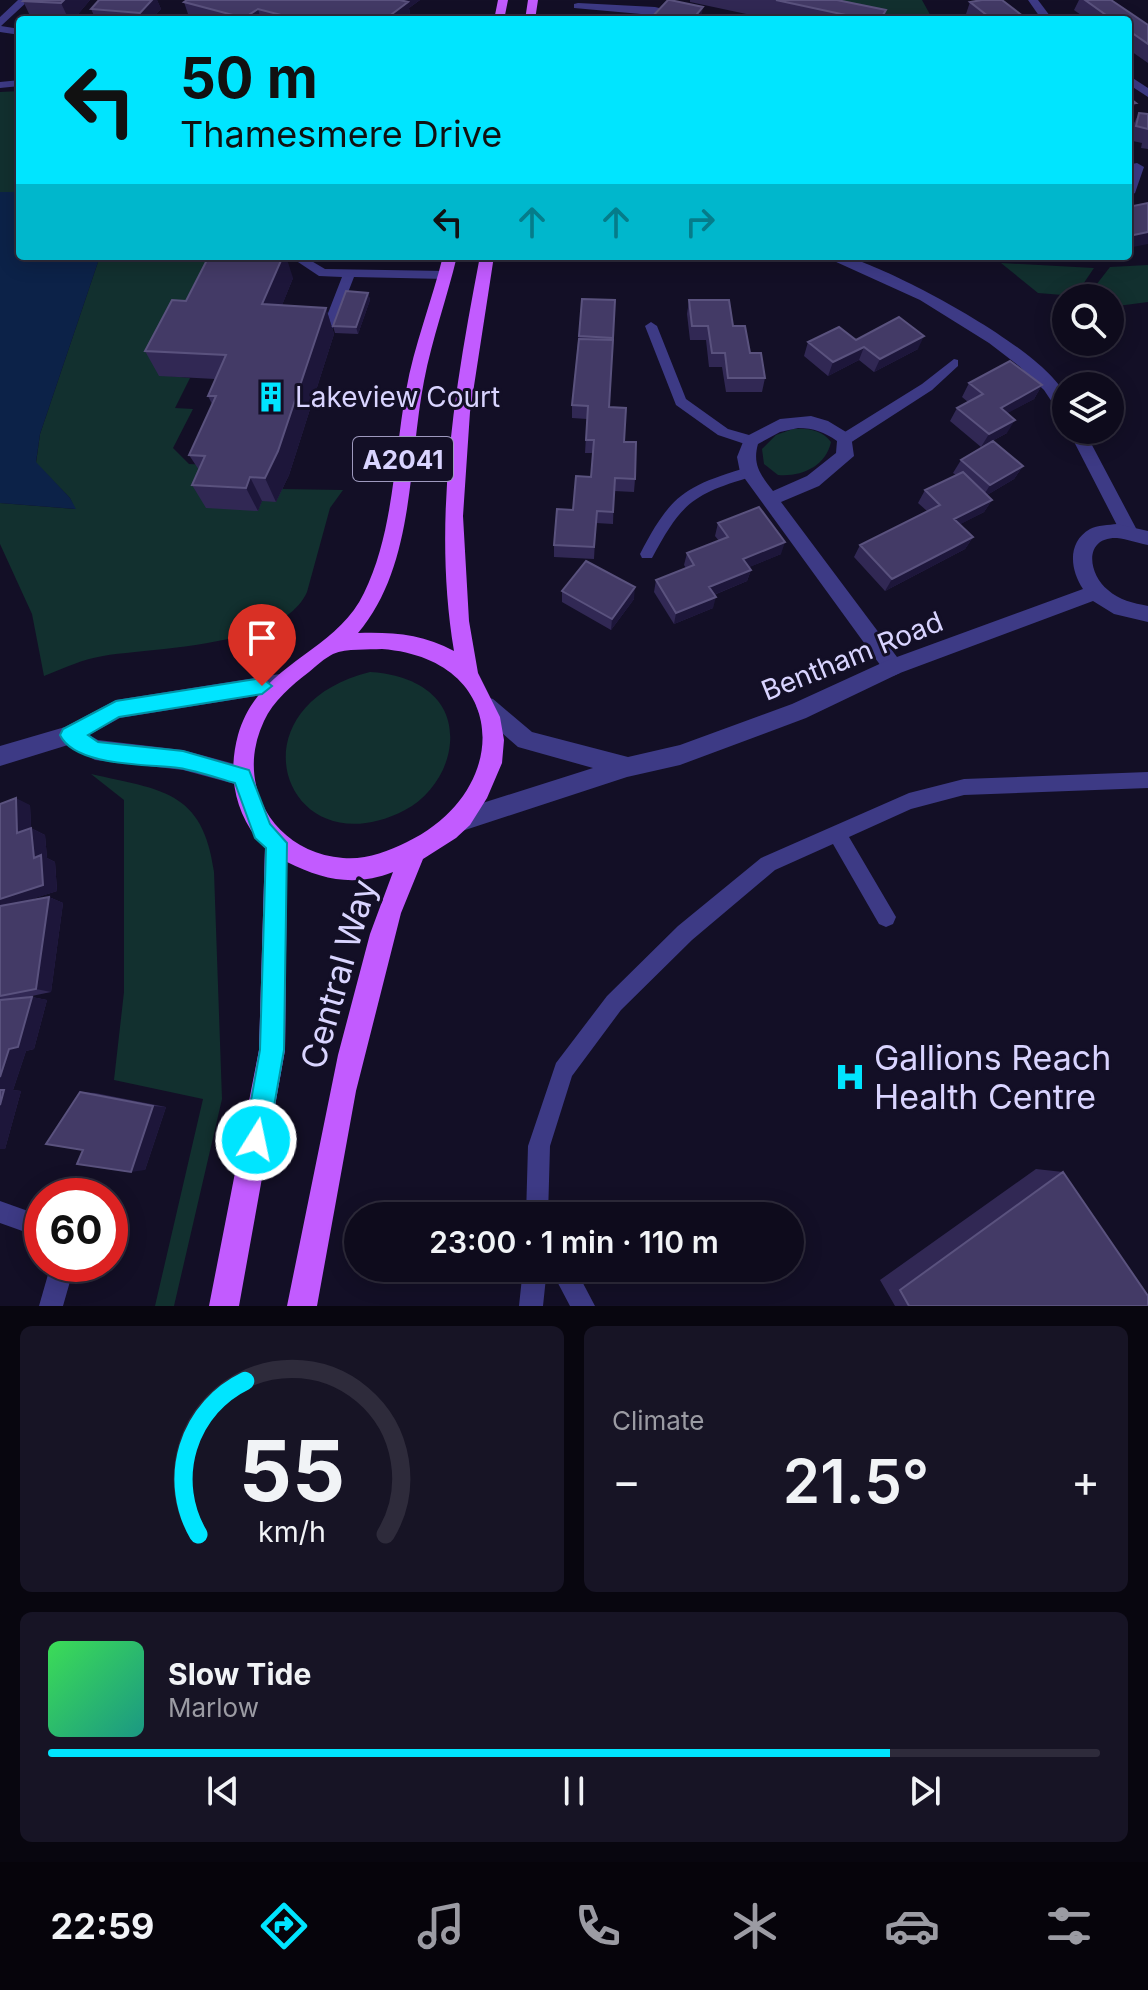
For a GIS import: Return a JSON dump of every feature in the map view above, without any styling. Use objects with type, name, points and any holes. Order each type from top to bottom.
[{"type":"main road","name":"Central Way","points":[[280,683],[333,645],[364,611],[379,577],[413,397],[449,260]]},
{"type":"main road","name":"Central Way","points":[[468,673],[455,616],[453,504],[463,385],[486,260]]},
{"type":"main road","name":"Central Way","points":[[224,1306],[272,1050],[276,843],[344,870],[370,868],[414,852],[459,821],[490,769],[493,726],[481,690],[468,673],[438,651],[393,639],[333,645]]},
{"type":"main road","name":"A2041","points":[[242,776],[255,717],[280,683]]},
{"type":"main road","points":[[242,776],[262,831],[276,843]]},
{"type":"main road","name":"Central Way","points":[[302,1306],[337,1110],[381,936],[396,887],[414,852]]},
{"type":"street","points":[[0,26],[24,0]]},
{"type":"street","points":[[650,16],[665,0]]},
{"type":"street","points":[[578,3],[655,10],[684,16]]},
{"type":"street","points":[[1132,181],[1137,167]]},
{"type":"street","points":[[840,260],[882,276],[1021,356],[1052,393]]},
{"type":"street","points":[[771,499],[813,481],[831,469],[845,456],[845,439],[834,429],[802,421],[783,423],[751,441],[746,457],[749,472],[893,667]]},
{"type":"street","points":[[1083,444],[1129,532]]},
{"type":"street","points":[[1148,538],[1129,532],[1095,534],[1081,550],[1079,563],[1096,592],[1120,607],[1148,614]]},
{"type":"street","name":"Bentham Road","points":[[459,821],[627,767],[680,755],[770,722],[893,667],[1096,592]]},
{"type":"street","points":[[0,756],[70,735],[116,709],[280,683]]},
{"type":"street","name":"Bentham Road","points":[[486,706],[526,740],[627,767]]},
{"type":"street","points":[[70,735],[95,750],[183,760],[242,776]]},
{"type":"lane","points":[[300,260],[314,270],[349,274],[446,275]]},
{"type":"lane","points":[[329,326],[349,274]]},
{"type":"lane","points":[[651,326],[681,402],[723,432],[751,441]]},
{"type":"lane","points":[[845,439],[927,387],[954,363]]},
{"type":"lane","points":[[647,554],[671,508],[686,495],[749,472]]},
{"type":"lane","points":[[537,1202],[539,1146],[563,1070],[614,1003],[685,933],[768,864],[909,801],[964,787],[1148,780]]},
{"type":"lane","points":[[838,835],[886,917]]},
{"type":"lane","points":[[0,1212],[24,1221]]},
{"type":"lane","points":[[51,1306],[58,1282]]},
{"type":"lane","points":[[531,1306],[534,1282]]},
{"type":"lane","points":[[570,1282],[583,1306]]},
{"type":"green space","points":[[826,0],[922,0],[931,16],[887,16],[829,4]]},
{"type":"green space","points":[[16,91],[16,192],[0,192],[0,92]]},
{"type":"green space","points":[[99,260],[209,260],[160,375],[190,378],[175,408],[193,409],[173,448],[189,464],[209,465],[262,501],[281,489],[343,490],[330,508],[307,592],[293,610],[272,624],[245,634],[184,647],[96,657],[44,676],[32,614],[0,544],[0,503],[75,509],[70,498],[36,463],[40,434]]},
{"type":"green space","points":[[1001,263],[1094,268],[1083,284],[1052,284],[1052,294],[1038,293]]},
{"type":"green space","points":[[1148,265],[1148,302],[1124,305],[1124,284],[1097,284],[1110,267]]},
{"type":"green space","points":[[793,429],[819,432],[831,442],[824,458],[812,468],[796,474],[778,475],[764,464],[762,449],[776,435]]},
{"type":"green space","points":[[370,672],[414,682],[437,700],[449,726],[449,753],[430,790],[405,810],[363,823],[329,820],[304,803],[289,778],[286,748],[298,717],[325,691]]},
{"type":"green space","points":[[91,774],[158,790],[189,809],[200,824],[214,872],[222,1099],[174,1306],[155,1306],[203,1099],[114,1080],[124,992],[124,800]]},
{"type":"water","points":[[0,192],[16,192],[16,260],[99,260],[40,434],[36,462],[70,498],[76,509],[0,503]]},
{"type":"building","points":[[24,0],[64,0],[61,3]]},
{"type":"building","points":[[99,0],[152,0],[140,13],[91,9]]},
{"type":"building","points":[[668,0],[703,7],[695,16],[653,16]]},
{"type":"building","points":[[776,0],[837,0],[886,10],[882,16],[850,16]]},
{"type":"building","points":[[1002,0],[1023,16],[988,16],[970,2]]},
{"type":"building","points":[[1085,0],[1111,0],[1148,25],[1148,44],[1132,33],[1132,16],[1107,16]]},
{"type":"building","points":[[184,2],[408,2],[389,16],[285,16],[258,9],[247,16],[236,16]]},
{"type":"building","points":[[1139,113],[1148,114],[1148,129],[1136,126]]},
{"type":"building","points":[[1148,203],[1148,232],[1132,235],[1132,206]]},
{"type":"building","name":"Lakeview Court","points":[[207,260],[281,260],[262,304],[326,308],[278,451],[265,478],[250,477],[246,488],[192,485],[205,456],[189,455],[216,396],[208,396],[226,355],[145,351],[172,300],[186,301]]},
{"type":"building","points":[[346,291],[368,293],[356,327],[333,326]]},
{"type":"building","points":[[582,299],[615,300],[613,338],[579,336]]},
{"type":"building","points":[[689,300],[729,300],[733,326],[745,326],[750,353],[761,353],[765,378],[728,378],[725,353],[712,353],[708,326],[692,326]]},
{"type":"building","points":[[899,317],[924,336],[880,359],[864,347],[833,362],[808,342],[839,327],[856,340]]},
{"type":"building","points":[[579,339],[613,340],[609,407],[626,408],[624,442],[636,442],[635,479],[615,478],[613,512],[597,511],[594,547],[554,545],[557,509],[573,510],[576,476],[591,477],[594,440],[586,440],[588,406],[572,405]]},
{"type":"building","points":[[1010,361],[1042,385],[1001,408],[1015,420],[989,434],[957,408],[983,394],[969,383]]},
{"type":"building","points":[[993,441],[1023,466],[990,485],[961,460]]},
{"type":"building","points":[[963,472],[992,500],[954,519],[973,537],[892,579],[860,545],[940,505],[925,490]]},
{"type":"building","points":[[759,507],[785,542],[743,559],[751,570],[709,587],[716,597],[676,613],[656,580],[694,565],[687,553],[728,537],[718,523]]},
{"type":"building","points":[[586,561],[635,587],[612,619],[562,591]]},
{"type":"building","points":[[16,798],[17,833],[31,828],[34,858],[41,855],[43,885],[0,899],[0,804]]},
{"type":"building","points":[[49,897],[36,989],[0,996],[0,906]]},
{"type":"building","points":[[32,997],[18,1047],[9,1049],[0,1077],[0,1000]]},
{"type":"building","points":[[80,1092],[153,1106],[131,1172],[77,1164],[83,1150],[46,1144]]},
{"type":"building","points":[[1063,1172],[1148,1296],[1148,1306],[909,1306],[900,1290]]},
{"type":"place","name":"Lakeview Court","points":[[271,397]]},
{"type":"place","name":"Gallions Reach Health Centre","points":[[850,1077]]},
{"type":"route","points":[[256,1140],[272,1050],[277,957],[276,843],[262,831],[242,776],[183,760],[95,750],[70,735],[116,709],[262,686]]}]
